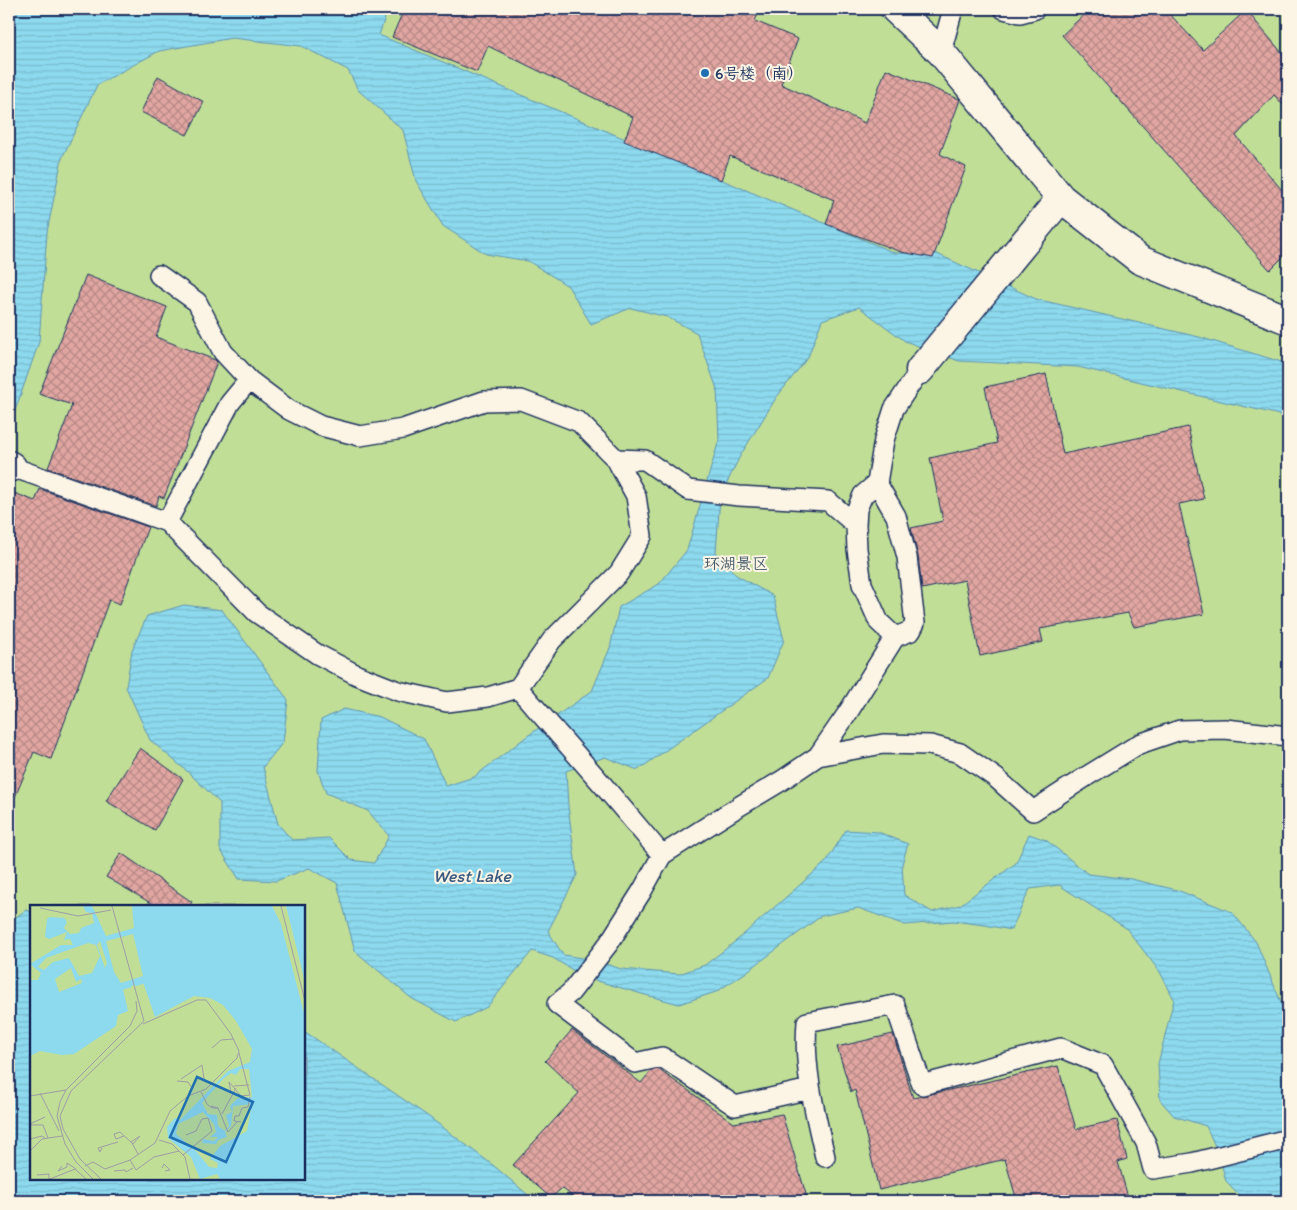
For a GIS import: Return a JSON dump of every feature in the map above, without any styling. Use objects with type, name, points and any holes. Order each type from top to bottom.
[{"type":"street","points":[[895,9],[941,52],[1061,198],[1140,260],[1288,320]]},
{"type":"street","points":[[920,370],[1061,198]]},
{"type":"lane","points":[[941,52],[953,9]]},
{"type":"lane","points":[[1004,9],[1020,13],[1035,9]]},
{"type":"lane","points":[[10,466],[167,522],[257,613],[316,654],[357,675],[398,691],[447,702],[488,698],[518,688],[552,640],[619,573],[642,536],[636,496],[616,459],[579,422],[521,400],[484,401],[403,429],[360,436],[321,426],[289,410],[249,380],[223,352],[197,302],[159,275]]},
{"type":"lane","points":[[810,1089],[735,1106],[662,1058],[635,1063],[557,1004],[571,992],[609,943],[662,855],[818,756],[848,714],[895,637],[911,631],[915,623],[907,557],[896,516],[878,483],[884,440],[894,409],[920,370]]},
{"type":"lane","points":[[167,522],[230,403],[249,380]]},
{"type":"lane","points":[[616,459],[646,460],[688,490],[739,496],[828,501],[856,525]]},
{"type":"lane","points":[[878,483],[863,495],[857,509],[857,549],[862,584],[879,622],[895,637]]},
{"type":"lane","points":[[518,688],[662,855]]},
{"type":"lane","points":[[818,756],[883,744],[930,745],[960,754],[996,778],[1033,811],[1139,744],[1180,730],[1225,729],[1288,736]]},
{"type":"lane","points":[[826,1157],[810,1089],[805,1039],[807,1022],[895,1005],[922,1085],[1061,1048],[1103,1065],[1146,1143],[1153,1170],[1192,1163],[1288,1139]]},
{"type":"green space","name":"环湖景区","points":[[9,9],[1288,9],[1288,1201],[9,1201]]},
{"type":"water","name":"West Lake","points":[[9,9],[388,9],[379,35],[895,253],[937,254],[1036,299],[1199,337],[1288,364],[1288,417],[1078,367],[959,361],[905,341],[859,307],[822,320],[808,357],[776,398],[740,456],[720,497],[716,552],[736,575],[773,596],[784,640],[768,678],[638,770],[605,757],[566,771],[568,806],[577,875],[548,931],[563,955],[594,960],[621,969],[679,974],[705,965],[736,941],[826,862],[846,830],[878,832],[908,844],[902,864],[904,895],[932,912],[960,905],[1016,863],[1029,834],[1046,840],[1088,874],[1131,879],[1177,890],[1232,912],[1256,942],[1288,1019],[1288,1195],[1245,1201],[1226,1181],[1219,1155],[1206,1126],[1174,1116],[1160,1100],[1158,1064],[1174,999],[1160,972],[1126,928],[1059,885],[1030,889],[1011,930],[953,921],[905,925],[858,908],[821,916],[745,973],[716,992],[679,1004],[584,977],[553,958],[532,951],[487,1007],[456,1022],[411,998],[355,951],[337,883],[309,868],[276,881],[239,879],[220,849],[220,803],[188,772],[150,740],[126,687],[132,650],[147,616],[184,605],[222,610],[288,700],[283,742],[263,767],[278,824],[292,840],[329,838],[351,860],[374,863],[389,836],[368,811],[326,793],[318,771],[321,720],[344,709],[380,717],[424,739],[446,786],[474,777],[526,737],[592,691],[610,648],[619,607],[659,584],[687,550],[719,440],[717,389],[697,333],[667,317],[631,308],[591,324],[568,286],[528,261],[486,254],[443,226],[416,181],[403,130],[358,90],[348,70],[301,46],[232,38],[159,51],[97,85],[62,158],[47,232],[39,342],[16,408],[9,421]]},
{"type":"water","points":[[26,910],[30,912],[30,1180],[305,1180],[305,1032],[429,1117],[494,1166],[535,1201],[9,1201],[9,922]]},
{"type":"building","points":[[404,9],[760,9],[755,21],[798,39],[781,84],[865,123],[886,69],[959,99],[940,154],[966,167],[933,258],[901,252],[826,224],[834,200],[730,156],[721,180],[624,141],[633,117],[488,46],[477,72],[392,37]]},
{"type":"building","points":[[1090,9],[1165,9],[1203,50],[1246,10],[1288,60],[1288,110],[1274,95],[1236,136],[1288,197],[1288,252],[1270,270],[1062,35]]},
{"type":"building","points":[[158,76],[204,102],[187,135],[141,112]]},
{"type":"building","points":[[86,275],[167,307],[156,337],[217,362],[164,498],[159,496],[156,506],[48,468],[72,405],[39,394]]},
{"type":"building","points":[[1046,374],[1063,454],[1188,427],[1204,499],[1179,504],[1204,614],[1134,627],[1128,613],[1040,629],[1043,642],[980,656],[965,580],[922,589],[918,556],[911,528],[943,521],[930,458],[997,443],[985,387]]},
{"type":"building","points":[[40,489],[148,527],[120,604],[109,600],[51,759],[34,752],[9,811],[9,491],[35,501]]},
{"type":"building","points":[[140,748],[183,779],[155,830],[106,801]]},
{"type":"building","points":[[121,853],[192,902],[190,905],[154,905],[106,877]]},
{"type":"building","points":[[572,1030],[641,1083],[651,1071],[658,1069],[734,1123],[782,1114],[808,1201],[578,1201],[562,1188],[551,1198],[513,1165],[579,1093],[545,1061]]},
{"type":"building","points":[[893,1034],[913,1098],[1058,1066],[1076,1129],[1117,1120],[1127,1159],[1118,1162],[1129,1201],[1017,1201],[1005,1159],[879,1190],[855,1090],[851,1092],[837,1047]]},
{"type":"place","name":"6号楼（南）","points":[[705,73]]}]
